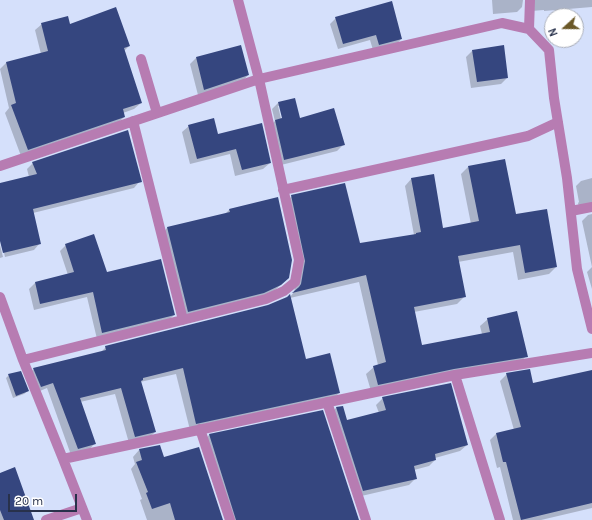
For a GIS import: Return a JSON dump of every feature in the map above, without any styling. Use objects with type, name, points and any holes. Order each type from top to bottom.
[{"type":"street","points":[[23,360],[266,300],[284,291],[295,282],[299,260],[259,79],[238,0]]},
{"type":"street","points":[[529,29],[530,0]]},
{"type":"street","points":[[0,166],[259,79],[502,23],[529,29],[549,50],[554,98],[567,178],[577,269],[592,329]]},
{"type":"street","points":[[141,59],[157,113]]},
{"type":"street","points":[[133,121],[183,320]]},
{"type":"street","points":[[283,190],[528,136],[558,122]]},
{"type":"street","points":[[571,211],[592,207]]},
{"type":"street","points":[[0,297],[23,360],[87,520]]},
{"type":"street","points":[[63,458],[455,375],[592,352]]},
{"type":"street","points":[[455,375],[500,520]]},
{"type":"street","points":[[327,402],[366,520]]},
{"type":"street","points":[[200,429],[230,520]]},
{"type":"street","points":[[46,520],[82,508]]},
{"type":"building","points":[[392,1],[402,39],[379,45],[376,35],[343,44],[335,17]]},
{"type":"building","points":[[116,7],[130,46],[124,48],[142,103],[123,109],[125,117],[28,150],[11,105],[16,103],[6,62],[48,51],[41,23],[68,16],[70,24]]},
{"type":"building","points":[[241,45],[249,75],[204,90],[196,57]]},
{"type":"building","points":[[504,45],[508,78],[477,82],[472,50]]},
{"type":"building","points":[[295,98],[300,118],[334,108],[345,145],[284,160],[275,120],[282,118],[278,102]]},
{"type":"building","points":[[214,118],[218,134],[262,123],[271,163],[242,170],[236,149],[197,159],[188,125]]},
{"type":"building","points":[[128,130],[142,182],[33,209],[41,244],[3,253],[0,241],[0,183],[37,174],[32,162]]},
{"type":"building","points":[[505,159],[516,214],[547,209],[557,267],[525,273],[520,245],[458,256],[466,297],[414,307],[422,345],[490,332],[487,318],[517,311],[528,357],[454,369],[378,385],[373,366],[386,362],[366,275],[292,293],[301,284],[305,261],[291,195],[345,183],[360,243],[416,234],[421,232],[411,178],[434,174],[443,228],[479,221],[468,166]]},
{"type":"building","points":[[278,197],[292,260],[289,278],[281,285],[264,293],[188,312],[167,227],[230,212],[229,209]]},
{"type":"building","points":[[94,234],[107,272],[161,259],[175,315],[102,333],[93,292],[40,304],[35,282],[74,272],[65,244]]},
{"type":"building","points":[[290,294],[306,359],[330,353],[340,393],[196,424],[183,368],[143,378],[141,381],[156,432],[135,437],[121,388],[80,398],[96,444],[78,449],[53,383],[41,387],[33,368],[106,350],[105,346],[268,305],[287,297]]},
{"type":"building","points":[[530,369],[533,383],[592,370],[592,503],[521,520],[506,462],[503,462],[496,433],[521,427],[506,373]]},
{"type":"building","points":[[21,371],[29,391],[16,396],[8,374]]},
{"type":"building","points":[[451,383],[468,445],[435,454],[436,460],[414,466],[417,479],[363,491],[336,407],[343,406],[347,420],[386,410],[382,397]]},
{"type":"building","points":[[323,410],[359,520],[236,520],[209,434]]},
{"type":"building","points":[[160,445],[164,457],[199,447],[223,520],[175,520],[170,503],[152,509],[146,493],[148,492],[136,462],[142,460],[139,449]]},
{"type":"building","points":[[15,467],[34,520],[4,520],[0,510],[0,473]]}]
